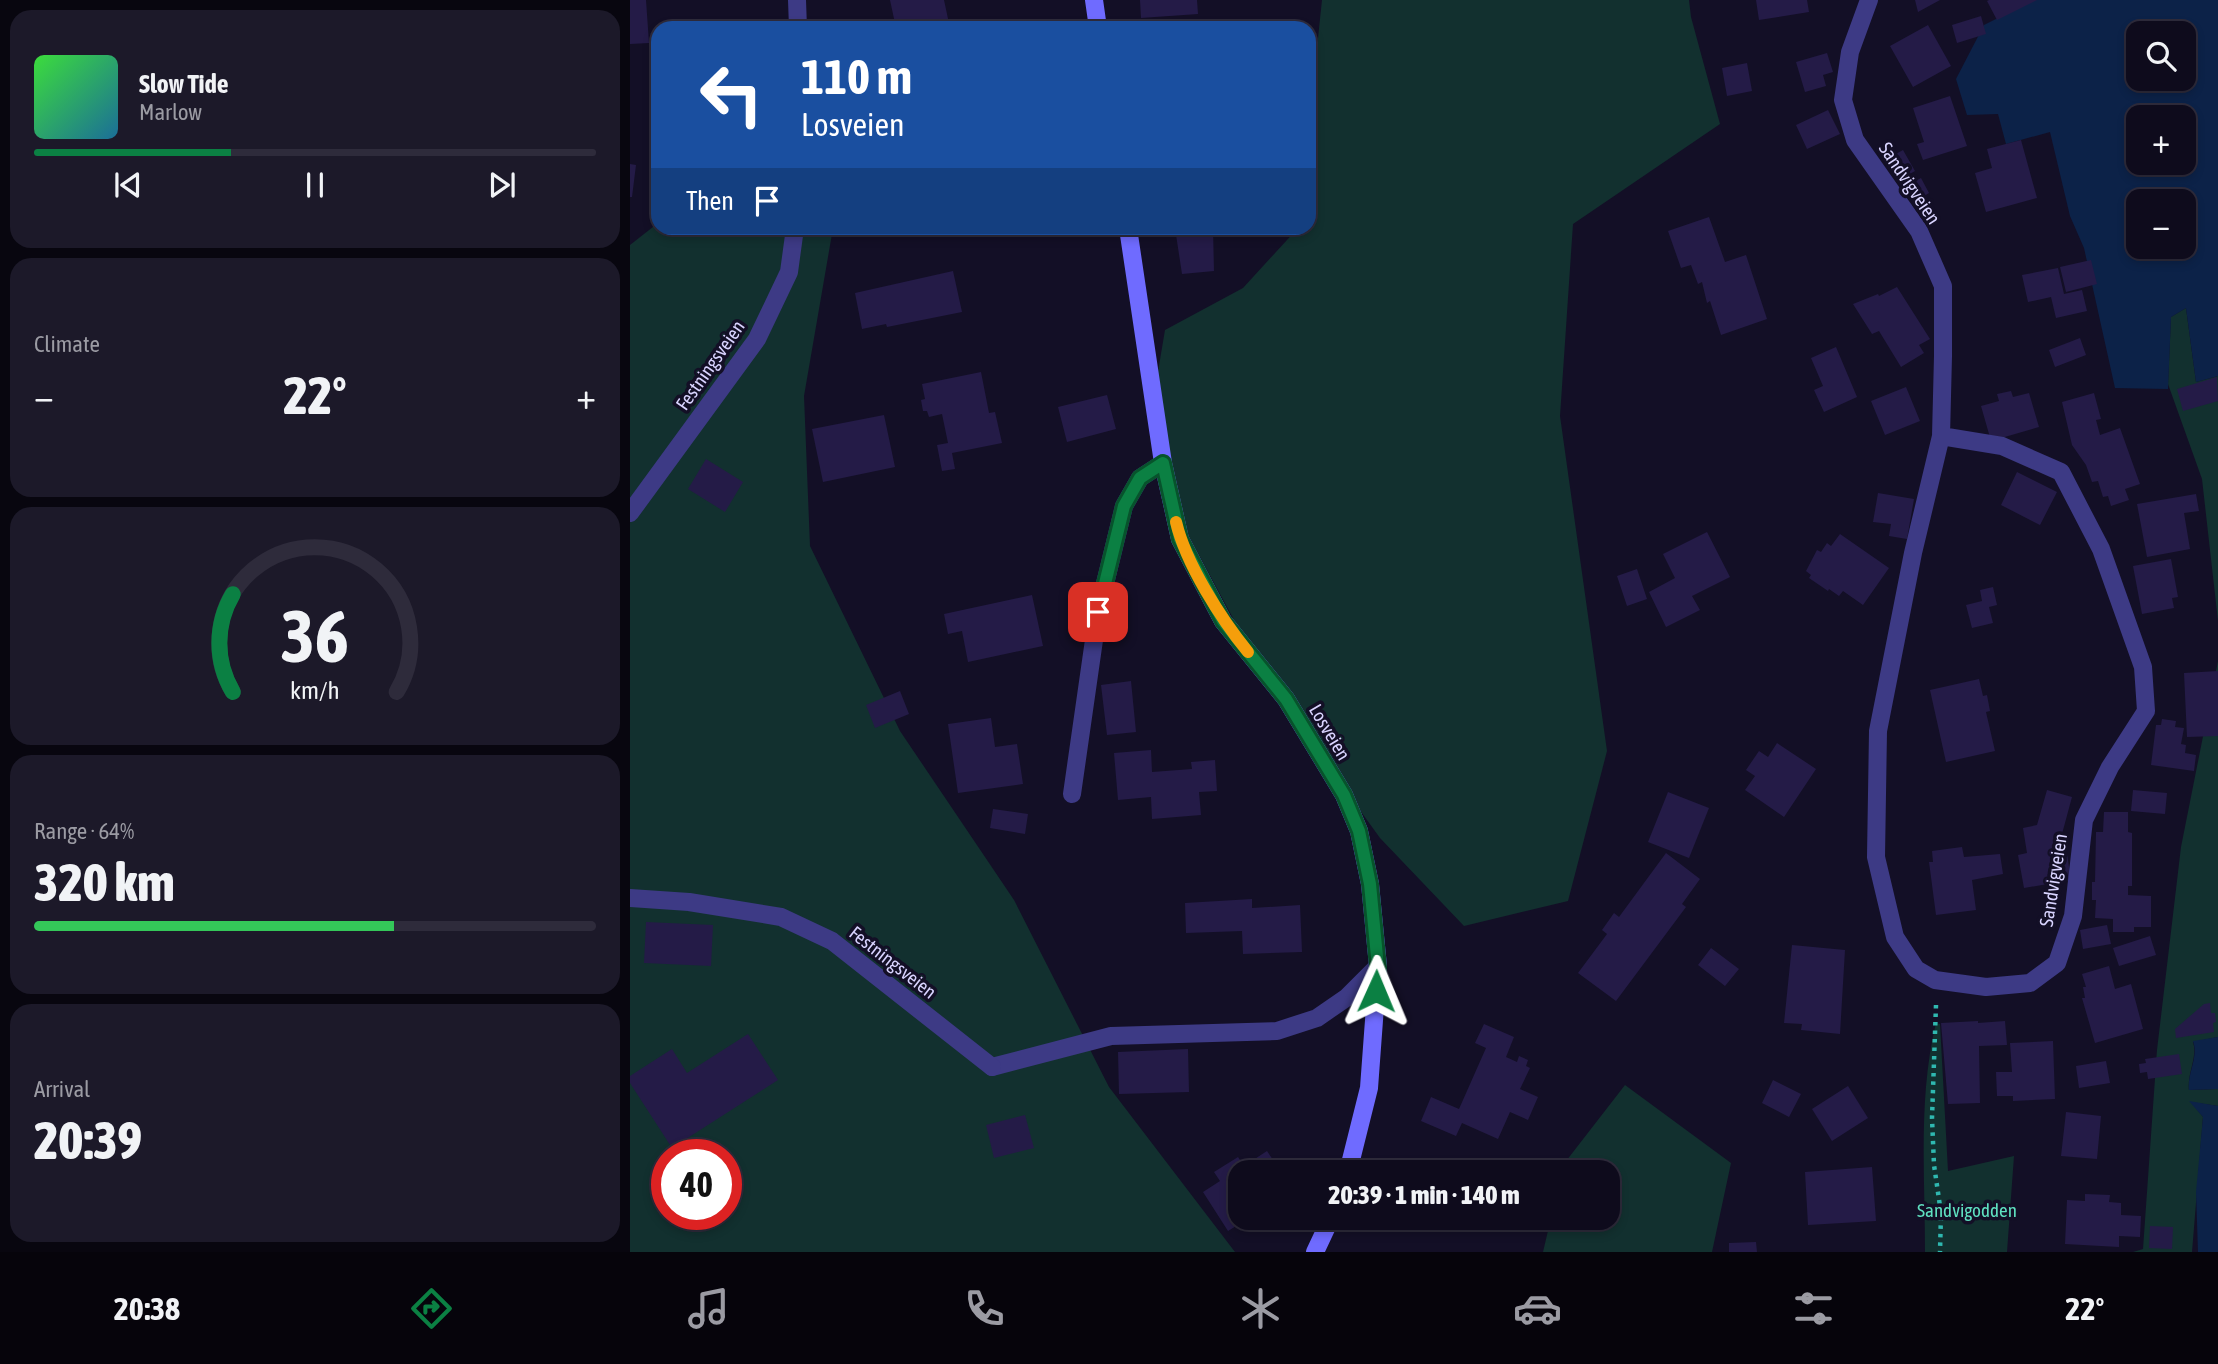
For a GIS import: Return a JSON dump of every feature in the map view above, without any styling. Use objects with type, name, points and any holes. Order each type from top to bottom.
[{"type":"street","points":[[797,0],[798,21]]},
{"type":"street","points":[[1094,0],[1097,21]]},
{"type":"street","name":"Sandvigveien","points":[[1869,0],[1850,52],[1843,100],[1855,140],[1919,230],[1943,286],[1941,436],[1913,552],[1878,731],[1876,857],[1895,937],[1916,969],[1935,979],[1986,987],[2030,983],[2057,963],[2073,916],[2084,821],[2110,767],[2146,711],[2143,667],[2101,549],[2061,472],[2002,446],[1941,436]]},
{"type":"street","name":"Festningsveien","points":[[630,513],[757,339],[789,272],[794,235]]},
{"type":"street","name":"Losveien","points":[[1129,235],[1163,463],[1180,539],[1223,621],[1286,699],[1344,795],[1359,831],[1370,884],[1378,967],[1369,1088],[1351,1160]]},
{"type":"street","points":[[1072,794],[1098,612],[1124,506],[1140,478],[1163,463]]},
{"type":"street","name":"Festningsveien","points":[[630,898],[690,902],[781,917],[832,940],[992,1067],[1111,1036],[1277,1031],[1317,1018],[1346,998],[1378,967]]},
{"type":"street","points":[[1315,1252],[1325,1230]]},
{"type":"path","points":[[1935,979],[1937,1017],[1932,1118],[1934,1165],[1941,1213],[1940,1252]]},
{"type":"green space","points":[[1322,0],[1689,0],[1691,17],[1720,124],[1573,224],[1560,416],[1607,751],[1568,901],[1464,926],[1380,838],[1268,683],[1186,531],[1150,419],[1165,330],[1243,288],[1292,235],[1316,235],[1316,57]]},
{"type":"green space","points":[[651,228],[651,235],[832,235],[804,396],[810,546],[900,731],[1014,900],[1109,1087],[1235,1252],[630,1252],[630,245]]},
{"type":"green space","points":[[2186,308],[2196,382],[2218,376],[2218,621],[2202,479],[2168,384],[2171,317]]},
{"type":"green space","points":[[2218,661],[2218,1037],[2193,1042],[2189,1090],[2218,1089],[2218,1106],[2191,1102],[2203,1117],[2192,1252],[2133,1252],[2143,1249],[2157,1050],[2181,847]]},
{"type":"green space","name":"Sandvigodden","points":[[1936,1023],[1940,1024],[1948,1171],[2014,1156],[2007,1252],[1925,1252],[1925,1108],[1930,1051]]},
{"type":"green space","points":[[1625,1085],[1731,1163],[1712,1252],[1543,1252],[1548,1230],[1620,1230],[1620,1160],[1567,1160]]},
{"type":"water","points":[[2034,0],[2218,0],[2218,376],[2196,382],[2186,308],[2171,317],[2168,389],[2115,388],[2084,248],[2070,216],[2050,132],[2006,144],[1998,114],[1967,115],[1956,79],[1984,25]]},
{"type":"water","points":[[2218,1037],[2218,1089],[2189,1090],[2195,1053],[2193,1041]]},
{"type":"water","points":[[2189,1101],[2218,1106],[2218,1252],[2198,1252],[2196,1192],[2203,1117]]},
{"type":"building","points":[[630,0],[646,0],[649,43],[630,44]]},
{"type":"building","points":[[890,0],[944,0],[948,21],[894,21]]},
{"type":"building","points":[[1140,0],[1197,0],[1198,14],[1141,18]]},
{"type":"building","points":[[1756,0],[1807,0],[1809,12],[1759,20]]},
{"type":"building","points":[[1915,0],[1940,0],[1918,12]]},
{"type":"building","points":[[2037,0],[1997,20],[1987,1]]},
{"type":"building","points":[[1981,16],[1986,34],[1957,43],[1952,25]]},
{"type":"building","points":[[1928,25],[1951,66],[1913,87],[1890,46]]},
{"type":"building","points":[[1827,53],[1833,72],[1823,75],[1826,86],[1805,92],[1796,62]]},
{"type":"building","points":[[1747,63],[1752,91],[1727,96],[1722,68]]},
{"type":"building","points":[[1950,96],[1967,146],[1923,160],[1917,144],[1924,142],[1913,108]]},
{"type":"building","points":[[1828,110],[1840,134],[1807,149],[1796,125]]},
{"type":"building","points":[[2021,140],[2037,198],[1986,212],[1975,173],[1992,168],[1987,149]]},
{"type":"building","points":[[1903,150],[1915,171],[1899,180],[1887,159]]},
{"type":"building","points":[[630,164],[636,165],[632,197],[630,197]]},
{"type":"building","points":[[1921,178],[1929,193],[1919,199],[1910,184]]},
{"type":"building","points":[[1709,217],[1725,262],[1746,255],[1767,319],[1721,335],[1710,301],[1707,303],[1702,282],[1698,284],[1691,265],[1681,268],[1668,231]]},
{"type":"building","points":[[1176,235],[1213,235],[1214,271],[1182,274]]},
{"type":"building","points":[[2091,260],[2097,284],[2066,292],[2060,267]]},
{"type":"building","points":[[2058,268],[2064,294],[2082,290],[2087,311],[2056,318],[2051,297],[2028,302],[2022,275]]},
{"type":"building","points":[[953,271],[962,312],[887,327],[886,324],[862,329],[855,293]]},
{"type":"building","points":[[1897,287],[1930,339],[1919,345],[1924,353],[1901,367],[1879,331],[1872,334],[1853,304]]},
{"type":"building","points":[[2080,338],[2086,355],[2055,367],[2049,350]]},
{"type":"building","points":[[1836,347],[1857,397],[1824,412],[1814,390],[1823,386],[1811,358]]},
{"type":"building","points":[[981,372],[989,413],[995,412],[1002,443],[952,453],[955,469],[942,471],[937,445],[948,443],[942,414],[929,417],[927,411],[923,411],[921,400],[925,399],[922,384]]},
{"type":"building","points":[[2217,377],[2218,401],[2183,411],[2177,389]]},
{"type":"building","points":[[1906,387],[1920,421],[1885,435],[1871,401]]},
{"type":"building","points":[[2011,391],[2013,397],[2029,393],[2039,427],[1991,441],[1981,406],[1999,401],[1997,394]]},
{"type":"building","points":[[2094,393],[2101,419],[2096,420],[2100,435],[2120,428],[2140,484],[2125,489],[2129,500],[2111,506],[2108,496],[2103,497],[2098,481],[2092,482],[2086,465],[2072,445],[2062,402]]},
{"type":"building","points":[[1107,395],[1116,429],[1067,442],[1058,407]]},
{"type":"building","points":[[884,415],[895,467],[823,482],[812,429]]},
{"type":"building","points":[[706,459],[743,482],[725,512],[688,489]]},
{"type":"building","points":[[2017,472],[2057,492],[2040,525],[2001,505]]},
{"type":"building","points":[[1878,493],[1914,499],[1907,539],[1889,536],[1891,524],[1873,522]]},
{"type":"building","points":[[2196,494],[2199,511],[2184,513],[2190,549],[2147,557],[2137,504]]},
{"type":"building","points":[[1707,532],[1730,577],[1692,596],[1700,610],[1666,627],[1649,592],[1675,578],[1663,554]]},
{"type":"building","points":[[1840,534],[1889,568],[1863,605],[1843,591],[1839,596],[1829,589],[1828,591],[1809,578],[1811,575],[1806,571],[1817,550],[1821,552],[1827,543],[1831,546]]},
{"type":"building","points":[[2171,559],[2178,597],[2172,598],[2174,608],[2142,614],[2133,566]]},
{"type":"building","points":[[1637,569],[1647,599],[1627,606],[1617,576]]},
{"type":"building","points":[[1993,587],[1997,605],[1989,607],[1993,623],[1972,628],[1966,605],[1982,601],[1980,590]]},
{"type":"building","points":[[1032,595],[1043,646],[968,662],[962,631],[948,634],[944,614]]},
{"type":"building","points":[[2218,671],[2218,736],[2187,737],[2184,673]]},
{"type":"building","points":[[1979,679],[1983,696],[1987,695],[1990,711],[1986,712],[1995,751],[1946,762],[1930,690]]},
{"type":"building","points":[[1131,681],[1136,732],[1107,735],[1101,685]]},
{"type":"building","points":[[900,691],[909,714],[875,728],[866,705]]},
{"type":"building","points":[[991,718],[995,747],[1017,744],[1023,784],[958,793],[948,724]]},
{"type":"building","points":[[2162,719],[2176,721],[2175,727],[2184,728],[2181,744],[2186,745],[2185,753],[2196,755],[2194,771],[2151,765],[2156,725],[2161,725]]},
{"type":"building","points":[[1777,743],[1816,769],[1784,817],[1745,790],[1755,776],[1746,770],[1759,751],[1768,757]]},
{"type":"building","points":[[1151,750],[1152,772],[1192,769],[1191,762],[1215,760],[1217,791],[1199,792],[1201,815],[1152,819],[1151,797],[1118,800],[1114,753]]},
{"type":"building","points":[[2047,790],[2072,797],[2062,834],[2060,833],[2062,847],[2066,847],[2071,880],[2024,888],[2018,855],[2027,853],[2023,828],[2037,825]]},
{"type":"building","points":[[2133,790],[2167,793],[2165,814],[2131,811]]},
{"type":"building","points":[[1668,792],[1709,808],[1689,858],[1648,842]]},
{"type":"building","points":[[993,809],[1028,814],[1025,834],[990,828]]},
{"type":"building","points":[[2104,812],[2128,812],[2128,832],[2132,833],[2132,886],[2128,886],[2128,895],[2151,896],[2151,927],[2134,927],[2134,932],[2113,932],[2113,919],[2095,918],[2096,900],[2092,900],[2092,882],[2095,882],[2096,832],[2103,832]]},
{"type":"building","points":[[1962,847],[1964,857],[2000,854],[2003,874],[1972,880],[1976,910],[1936,915],[1929,862],[1933,862],[1932,851]]},
{"type":"building","points":[[1666,853],[1700,879],[1682,904],[1686,907],[1616,1001],[1578,973],[1607,934],[1602,930],[1614,913],[1619,917]]},
{"type":"building","points":[[1252,899],[1252,908],[1300,905],[1302,952],[1243,954],[1242,931],[1186,933],[1185,903]]},
{"type":"building","points":[[646,922],[713,925],[711,966],[644,963]]},
{"type":"building","points":[[2107,925],[2111,944],[2083,949],[2080,930]]},
{"type":"building","points":[[2150,936],[2156,955],[2119,966],[2113,948]]},
{"type":"building","points":[[1792,945],[1845,950],[1840,1034],[1801,1030],[1802,1024],[1784,1023]]},
{"type":"building","points":[[1711,948],[1739,969],[1725,986],[1698,965]]},
{"type":"building","points":[[2109,966],[2115,989],[2131,984],[2143,1029],[2095,1043],[2082,998],[2085,998],[2083,987],[2086,987],[2082,974]]},
{"type":"building","points":[[2210,1003],[2211,1013],[2215,1013],[2214,1032],[2176,1038],[2175,1029],[2204,1004]]},
{"type":"building","points":[[2005,1021],[2007,1045],[1979,1046],[1980,1103],[1948,1104],[1941,1023]]},
{"type":"building","points":[[1484,1024],[1514,1037],[1506,1057],[1517,1062],[1519,1056],[1528,1060],[1526,1066],[1530,1068],[1520,1089],[1538,1097],[1528,1120],[1510,1112],[1498,1139],[1462,1123],[1456,1136],[1421,1121],[1431,1097],[1459,1109],[1486,1048],[1475,1043]]},
{"type":"building","points":[[748,1034],[778,1080],[686,1139],[666,1139],[630,1083],[630,1076],[672,1049],[687,1073]]},
{"type":"building","points":[[2053,1041],[2055,1099],[2013,1101],[2013,1096],[1997,1096],[1996,1072],[2012,1072],[2010,1043]]},
{"type":"building","points":[[1188,1049],[1189,1092],[1119,1094],[1118,1052]]},
{"type":"building","points":[[2179,1054],[2182,1074],[2148,1079],[2147,1072],[2140,1073],[2139,1064],[2146,1063],[2145,1059]]},
{"type":"building","points":[[2106,1061],[2110,1083],[2079,1088],[2076,1066]]},
{"type":"building","points":[[1773,1080],[1801,1094],[1789,1117],[1762,1103]]},
{"type":"building","points":[[1848,1086],[1868,1118],[1832,1141],[1812,1109]]},
{"type":"building","points":[[2066,1112],[2101,1116],[2097,1159],[2061,1156]]},
{"type":"building","points":[[1025,1115],[1034,1148],[994,1158],[986,1125]]},
{"type":"building","points":[[1267,1151],[1273,1160],[1253,1160]]},
{"type":"building","points":[[1228,1163],[1228,1231],[1203,1192],[1220,1181],[1214,1172]]},
{"type":"building","points":[[1872,1167],[1876,1221],[1808,1225],[1805,1172]]},
{"type":"building","points":[[2085,1194],[2110,1195],[2109,1202],[2121,1203],[2121,1215],[2141,1216],[2140,1237],[2119,1236],[2119,1247],[2065,1244],[2067,1200],[2085,1201]]},
{"type":"building","points":[[2150,1226],[2173,1227],[2172,1249],[2149,1248]]},
{"type":"building","points":[[1756,1242],[1757,1252],[1729,1252],[1729,1243]]},
{"type":"slow traffic","points":[[1176,522],[1180,539],[1223,621],[1248,652]]},
{"type":"route","points":[[1098,612],[1124,506],[1140,478],[1163,463],[1180,539],[1223,621],[1286,699],[1344,795],[1359,831],[1370,884],[1378,967],[1376,991]]}]
